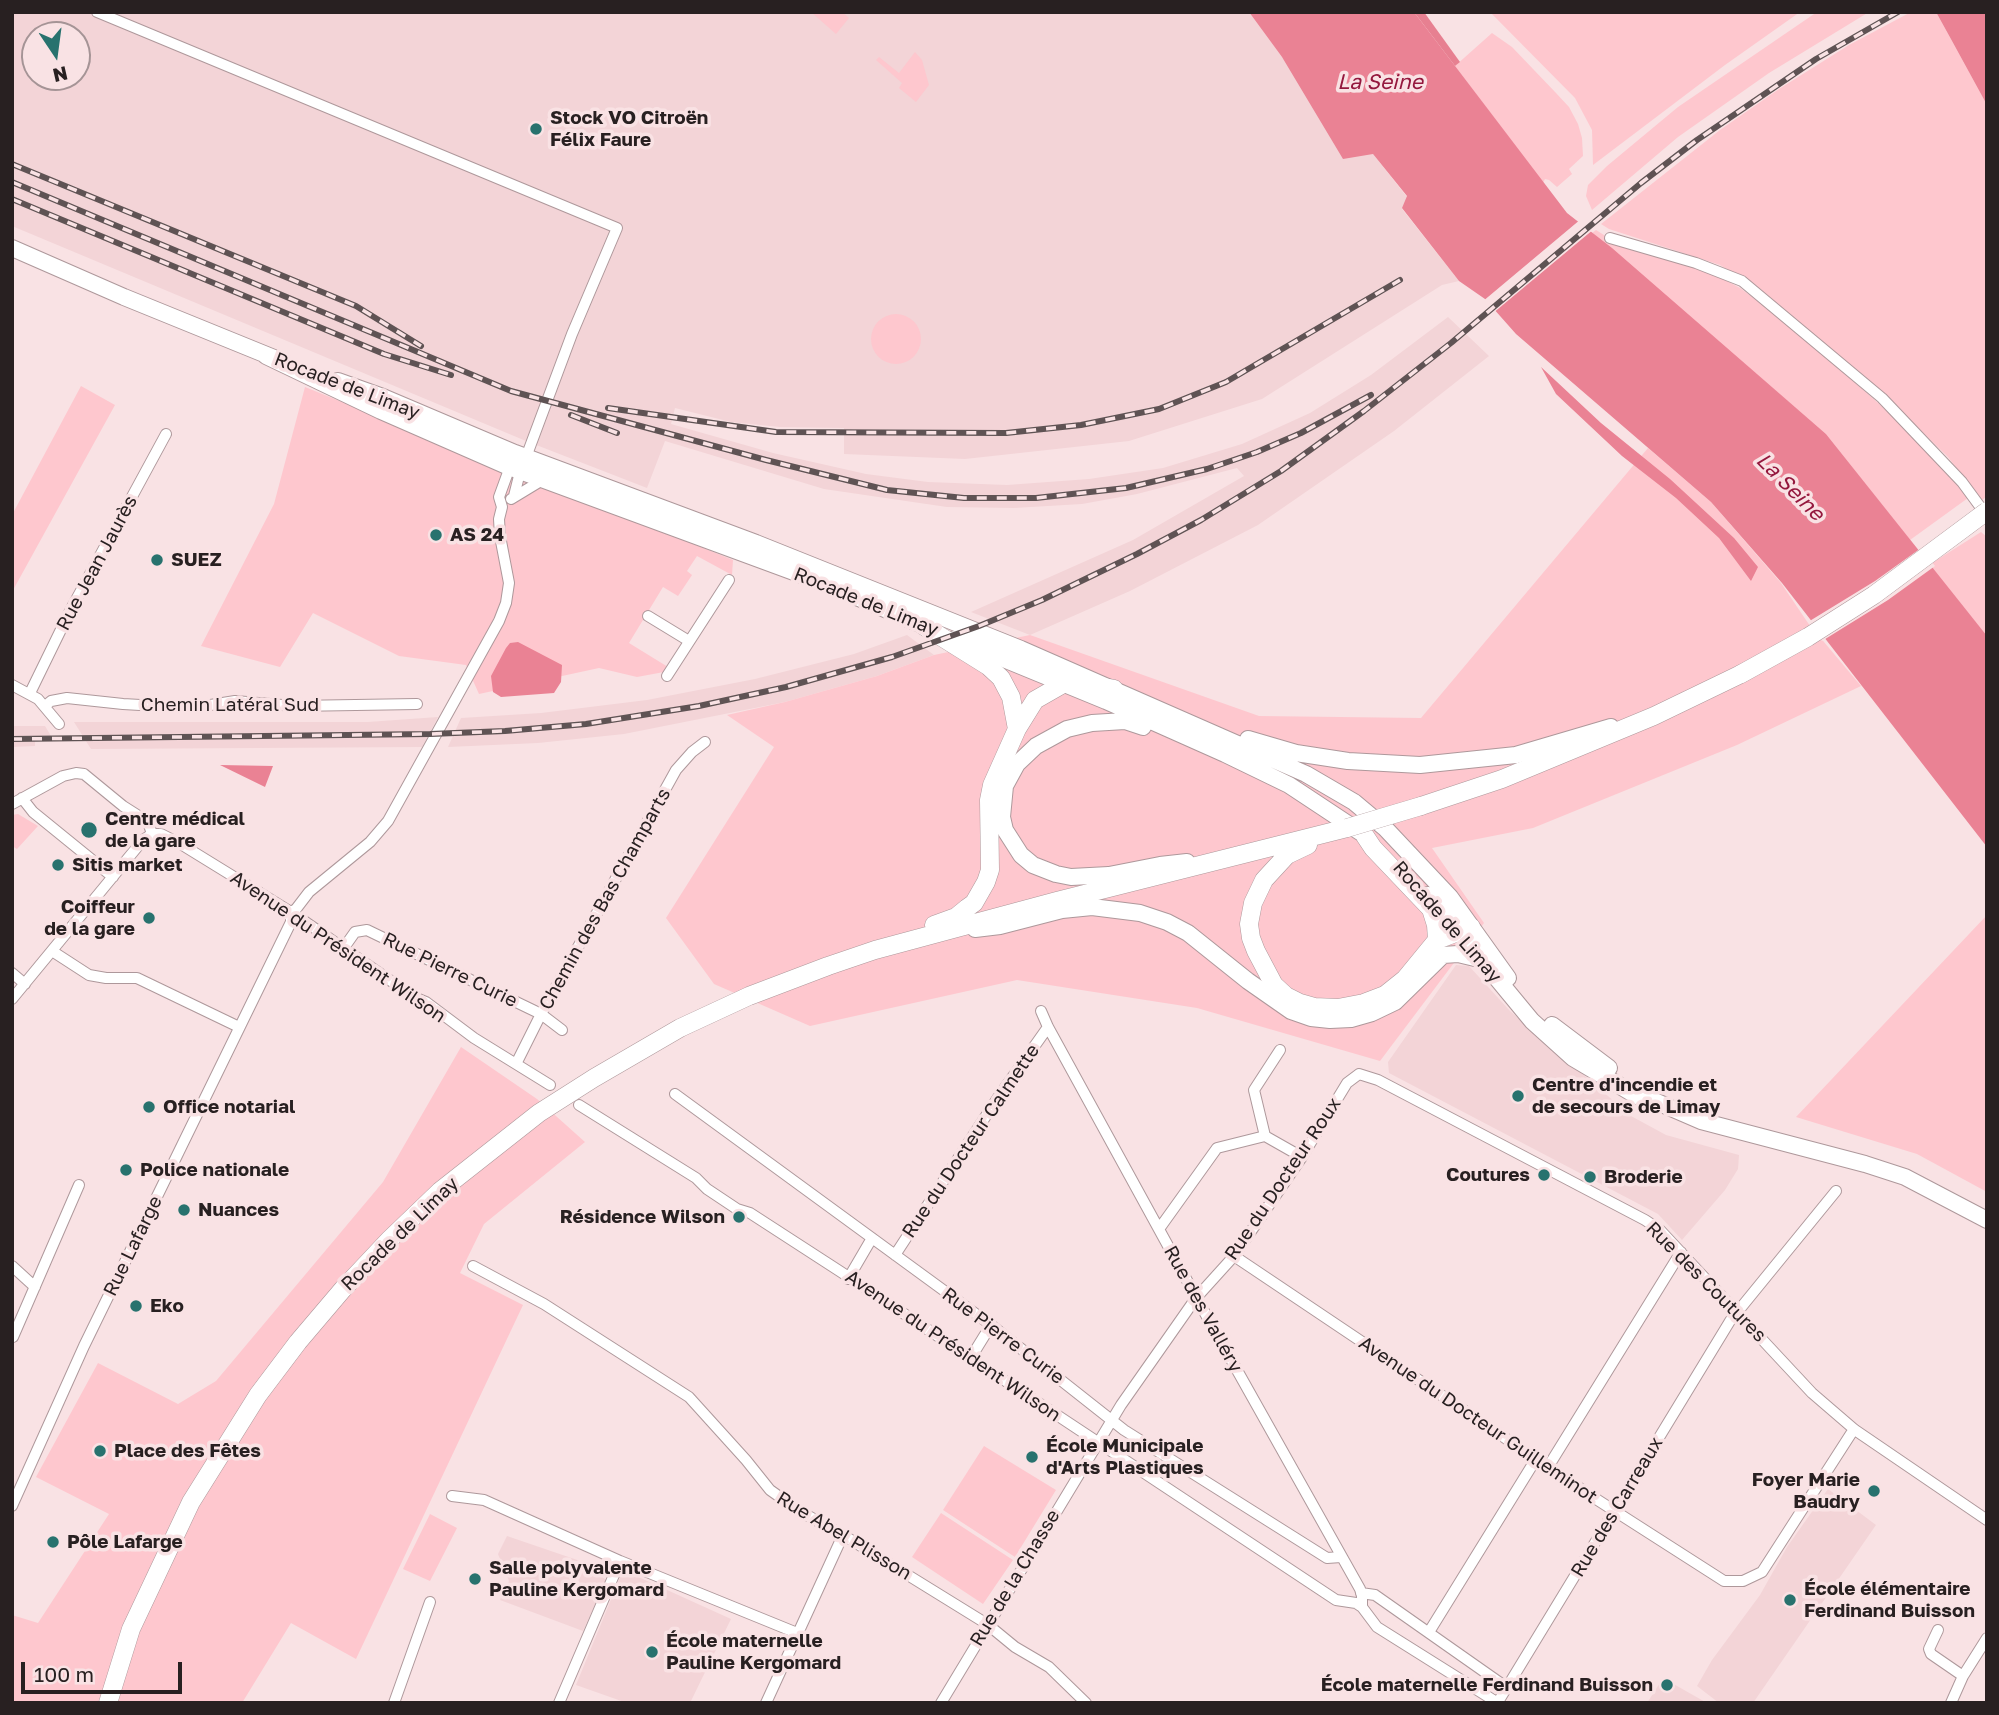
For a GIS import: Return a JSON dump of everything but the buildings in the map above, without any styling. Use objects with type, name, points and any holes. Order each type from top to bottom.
[{"type":"main road","name":"Rocade de Limay","points":[[12,248],[266,356],[381,411],[518,462],[757,543],[1021,649],[1306,774],[1354,802],[1385,828],[1450,897],[1479,959],[1532,1021],[1573,1058],[1637,1096],[1701,1121],[1905,1177],[1987,1220]]},
{"type":"main road","name":"Rocade de Limay","points":[[518,462],[544,479],[821,582],[1225,754],[1298,790],[1365,836],[1417,882],[1534,1009],[1574,1043],[1643,1089],[1657,1102]]},
{"type":"main road","points":[[875,950],[1213,860],[1343,829],[1502,779],[1654,716],[1741,674],[1808,637],[1874,595],[1987,514]]},
{"type":"main road","points":[[924,626],[988,666],[1001,678],[1011,697],[1017,729]]},
{"type":"main road","points":[[875,950],[956,917],[974,903],[981,893],[989,870],[989,800],[992,786],[1017,729],[1035,700],[1063,684],[1114,689]]},
{"type":"main road","points":[[1150,705],[1296,753],[1391,765],[1420,765],[1516,755],[1654,716]]},
{"type":"main road","points":[[1213,860],[1160,865],[1109,876],[1071,877],[1056,874],[1033,865],[1012,844],[1002,817],[1002,799],[1008,778],[1026,755],[1046,739],[1067,729],[1093,723],[1125,722],[1225,754]]},
{"type":"main road","points":[[1343,829],[1287,855],[1264,880],[1253,903],[1251,938],[1274,985],[1286,996],[1314,1007],[1338,1008],[1364,1003],[1385,995],[1463,929]]},
{"type":"main road","points":[[950,931],[1000,926],[1062,910],[1092,907],[1140,913],[1188,933],[1291,1011],[1311,1018],[1351,1019],[1373,1013],[1395,1002],[1440,947],[1431,909],[1373,848],[1365,836]]},
{"type":"main road","points":[[1440,947],[1479,959]]},
{"type":"main road","name":"Rocade de Limay","points":[[108,1703],[131,1629],[191,1502],[258,1395],[298,1342],[390,1239],[451,1182],[539,1113],[594,1077],[680,1028],[749,996],[875,950]]},
{"type":"street","points":[[97,12],[617,228],[518,462],[499,497],[502,507],[499,519],[500,536],[509,583],[506,603],[499,621],[388,821],[370,842],[309,892],[291,912]]},
{"type":"street","points":[[1610,238],[1696,262],[1742,281],[1882,398],[1962,482],[1987,514]]},
{"type":"street","name":"Rue Jean Jaurès","points":[[30,693],[166,433]]},
{"type":"street","points":[[514,496],[518,462]]},
{"type":"street","points":[[502,507],[514,496],[544,479]]},
{"type":"street","points":[[667,676],[729,580]]},
{"type":"street","points":[[648,616],[689,641]]},
{"type":"street","points":[[12,685],[30,693],[59,724]]},
{"type":"street","name":"Chemin Latéral Sud","points":[[45,706],[51,701],[67,698],[123,705],[192,708],[235,701],[294,706],[417,704]]},
{"type":"street","name":"Chemin des Bas Champarts","points":[[516,1064],[677,770],[692,752],[705,742]]},
{"type":"street","name":"Avenue du Président Wilson","points":[[17,801],[71,773],[84,774],[145,820],[152,834],[161,834],[179,843],[291,912],[414,997],[426,1002],[452,1023],[550,1086]]},
{"type":"street","points":[[17,801],[113,877]]},
{"type":"street","points":[[12,999],[143,840],[152,834]]},
{"type":"street","name":"Rue Lafarge","points":[[12,1506],[84,1346],[291,922],[291,912]]},
{"type":"street","name":"Rue Pierre Curie","points":[[343,949],[355,932],[366,930],[541,1014],[562,1030]]},
{"type":"street","points":[[52,951],[89,975],[137,978],[239,1027]]},
{"type":"street","points":[[12,973],[25,984]]},
{"type":"street","name":"Rue des Valléry","points":[[1041,1011],[1196,1298],[1361,1593],[1362,1607]]},
{"type":"street","name":"Rue du Docteur Calmette","points":[[895,1255],[1048,1027]]},
{"type":"street","points":[[1265,1136],[1254,1090],[1280,1050]]},
{"type":"street","name":"Rue des Coutures","points":[[1356,1075],[1364,1074],[1378,1080],[1660,1230],[1812,1393],[1854,1429],[1987,1520]]},
{"type":"street","name":"Rue du Docteur Roux","points":[[1111,1419],[1196,1298],[1234,1256],[1302,1157],[1342,1090],[1356,1075]]},
{"type":"street","name":"Rue Pierre Curie","points":[[675,1094],[991,1325],[1124,1430],[1327,1558],[1341,1557]]},
{"type":"street","name":"Avenue du Président Wilson","points":[[579,1105],[696,1178],[707,1189],[737,1209],[750,1213],[1336,1600],[1356,1603],[1377,1627],[1498,1703]]},
{"type":"street","points":[[1159,1229],[1217,1148],[1265,1136],[1302,1157]]},
{"type":"street","points":[[13,1337],[79,1185]]},
{"type":"street","name":"Rue des Carreaux","points":[[1498,1703],[1730,1321],[1836,1191]]},
{"type":"street","points":[[848,1279],[872,1238]]},
{"type":"street","points":[[1548,1467],[1681,1252]]},
{"type":"street","name":"Avenue du Docteur Guilleminot","points":[[1234,1256],[1548,1467],[1724,1581],[1743,1581],[1762,1572],[1854,1429]]},
{"type":"street","points":[[12,1266],[35,1287]]},
{"type":"street","name":"Rue Abel Plisson","points":[[473,1266],[544,1304],[690,1397],[770,1490],[801,1512],[987,1624],[1015,1647],[1049,1667],[1086,1703]]},
{"type":"street","points":[[970,1359],[991,1325]]},
{"type":"street","name":"Rue de la Chasse","points":[[941,1703],[1111,1419]]},
{"type":"street","points":[[1429,1632],[1536,1459]]},
{"type":"street","points":[[452,1496],[484,1500],[620,1561],[797,1633]]},
{"type":"street","points":[[766,1703],[843,1535]]},
{"type":"street","points":[[559,1703],[620,1561]]},
{"type":"street","points":[[1361,1593],[1375,1595],[1507,1687]]},
{"type":"street","points":[[394,1703],[430,1602]]},
{"type":"street","points":[[1938,1630],[1929,1649],[1931,1654],[1963,1676]]},
{"type":"street","points":[[1951,1703],[1963,1676],[1987,1638]]},
{"type":"shaded area","points":[[12,12],[1249,12],[1282,57],[1373,154],[1407,197],[1402,209],[1459,281],[1442,285],[1262,399],[1129,441],[965,459],[844,454],[844,428],[780,427],[731,422],[675,408],[671,424],[773,453],[866,474],[928,482],[1007,485],[1089,479],[1163,468],[1242,444],[1310,413],[1371,375],[1448,317],[1489,356],[1394,431],[1258,525],[1130,591],[1030,635],[971,612],[1133,540],[1244,476],[1237,468],[1137,494],[1082,504],[1014,508],[947,507],[824,489],[665,441],[647,488],[526,441],[12,226]]},
{"type":"shaded area","points":[[811,12],[842,12],[849,18],[836,34]]},
{"type":"shaded area","points":[[1414,12],[1424,12],[1460,62],[1455,66]]},
{"type":"shaded area","points":[[1490,12],[1800,12],[1593,165],[1592,130],[1575,98]]},
{"type":"shaded area","points":[[1817,12],[1869,12],[1769,73],[1678,137],[1592,210],[1586,196],[1588,185],[1607,166],[1678,107]]},
{"type":"shaded area","points":[[1911,12],[1936,12],[1987,105],[1987,496],[1981,501],[1948,457],[1877,388],[1763,292],[1720,265],[1609,229],[1601,224],[1720,130],[1779,89],[1849,45]]},
{"type":"shaded area","points":[[1492,33],[1512,47],[1556,93],[1569,107],[1578,124],[1583,156],[1569,169],[1572,174],[1557,187],[1549,180],[1545,179],[1543,183],[1455,66]]},
{"type":"shaded area","points":[[915,52],[922,60],[929,85],[916,102],[899,88],[902,83],[876,60],[879,57],[899,73]]},
{"type":"shaded area","points":[[1596,230],[1615,242],[1710,272],[1740,288],[1788,323],[1904,426],[1949,473],[1968,498],[1910,540],[1826,434],[1592,233]]},
{"type":"shaded area","points":[[896,314],[914,321],[921,339],[914,357],[896,364],[878,357],[871,339],[878,321]]},
{"type":"shaded area","points":[[81,386],[115,405],[12,592],[12,515]]},
{"type":"shaded area","points":[[305,387],[733,560],[732,575],[697,556],[687,571],[692,575],[678,596],[663,587],[629,643],[668,667],[664,672],[637,677],[599,668],[479,694],[466,665],[399,656],[313,613],[280,667],[201,646],[274,504]]},
{"type":"shaded area","points":[[1648,448],[1711,502],[1781,583],[1808,623],[1861,686],[1737,745],[1533,828],[1432,848],[1484,923],[1380,1061],[1197,1008],[1017,980],[810,1026],[714,984],[666,918],[774,747],[727,715],[877,676],[934,655],[1030,635],[1259,716],[1421,718]]},
{"type":"shaded area","points":[[1981,532],[1987,537],[1987,636],[1929,565]]},
{"type":"shaded area","points":[[907,635],[934,655],[877,676],[785,702],[624,734],[538,743],[448,747],[461,718],[541,713],[647,700],[755,679],[854,654]]},
{"type":"shaded area","points":[[438,717],[422,747],[91,749],[74,722],[368,722]]},
{"type":"shaded area","points":[[12,726],[45,726],[54,741],[35,741],[35,746],[12,747]]},
{"type":"shaded area","points":[[18,814],[38,826],[17,849],[12,846],[12,815]]},
{"type":"shaded area","points":[[1987,915],[1987,1192],[1917,1154],[1796,1117]]},
{"type":"shaded area","points":[[1456,965],[1469,966],[1510,1011],[1631,1116],[1666,1135],[1739,1155],[1738,1169],[1725,1190],[1682,1240],[1658,1214],[1389,1073],[1388,1062]]},
{"type":"shaded area","points":[[461,1047],[537,1099],[585,1142],[484,1224],[460,1273],[523,1305],[356,1659],[291,1623],[242,1703],[12,1703],[12,1615],[38,1623],[109,1514],[36,1477],[98,1363],[178,1404],[216,1381],[383,1182]]},
{"type":"shaded area","points":[[984,1446],[1056,1490],[1015,1557],[943,1510]]},
{"type":"shaded area","name":"École élémentaire Ferdinand Buisson","points":[[1828,1489],[1876,1525],[1753,1703],[1719,1703],[1697,1686]]},
{"type":"shaded area","points":[[941,1513],[1013,1560],[983,1604],[912,1557]]},
{"type":"shaded area","points":[[430,1514],[457,1528],[430,1581],[403,1569]]},
{"type":"shaded area","points":[[507,1536],[586,1563],[606,1580],[583,1631],[500,1600],[509,1581],[498,1554]]},
{"type":"shaded area","name":"École maternelle Pauline Kergomard","points":[[623,1570],[731,1619],[690,1703],[627,1703],[576,1685]]},
{"type":"shaded area","name":"École maternelle Ferdinand Buisson","points":[[1663,1678],[1707,1703],[1647,1703]]},
{"type":"water","name":"La Seine","points":[[1249,12],[1414,12],[1567,213],[1612,248],[1826,434],[1987,636],[1987,847],[1782,583],[1711,502],[1516,334],[1485,299],[1459,281],[1402,208],[1407,196],[1373,154],[1343,159],[1282,57]]},
{"type":"water","points":[[1936,12],[1987,12],[1987,105],[1952,41]]},
{"type":"water","points":[[1541,367],[1601,423],[1670,479],[1734,538],[1758,567],[1751,581],[1719,538],[1676,498],[1622,456],[1556,394]]},
{"type":"water","points":[[518,642],[562,665],[561,682],[554,693],[501,697],[493,692],[491,676],[506,648],[510,643]]},
{"type":"water","points":[[220,765],[273,766],[265,787]]},
{"type":"pier","points":[[1581,219],[1594,229],[1492,314],[1482,302]]},
{"type":"pier","points":[[1921,548],[1935,566],[1888,600],[1822,641],[1808,622],[1875,581]]},
{"type":"railway","points":[[12,739],[430,734],[586,724],[699,706],[786,687],[892,657],[979,626],[1042,600],[1137,554],[1201,520],[1281,471],[1451,343],[1641,183],[1697,140],[1816,59],[1898,12]]},
{"type":"railway","points":[[12,164],[356,306],[421,346]]},
{"type":"railway","points":[[12,182],[511,391],[887,490],[964,498],[1036,498],[1126,488],[1207,469],[1257,452],[1301,433],[1371,395]]},
{"type":"railway","points":[[12,199],[384,354],[451,375]]},
{"type":"railway","points":[[608,408],[776,432],[1006,433],[1081,425],[1159,409],[1226,382],[1400,280]]},
{"type":"railway","points":[[571,415],[617,433]]},
{"type":"place","name":"Stock VO Citroën Félix Faure","points":[[536,129]]},
{"type":"place","name":"AS 24","points":[[436,535]]},
{"type":"place","name":"SUEZ","points":[[157,560]]},
{"type":"place","name":"Centre médical de la gare","points":[[89,830]]},
{"type":"place","name":"Sitis market","points":[[58,865]]},
{"type":"place","name":"Coiffeur de la gare","points":[[149,918]]},
{"type":"place","name":"Centre d'incendie et de secours de Limay","points":[[1518,1096]]},
{"type":"place","name":"Office notarial","points":[[149,1107]]},
{"type":"place","name":"Police nationale","points":[[126,1170]]},
{"type":"place","name":"Coutures","points":[[1544,1175]]},
{"type":"place","name":"Broderie","points":[[1590,1177]]},
{"type":"place","name":"Nuances","points":[[184,1210]]},
{"type":"place","name":"Résidence Wilson","points":[[739,1217]]},
{"type":"place","name":"Eko","points":[[136,1306]]},
{"type":"place","name":"Place des Fêtes","points":[[100,1451]]},
{"type":"place","name":"École Municipale d'Arts Plastiques","points":[[1032,1457]]},
{"type":"place","name":"Foyer Marie Baudry","points":[[1874,1491]]},
{"type":"place","name":"Pôle Lafarge","points":[[53,1542]]},
{"type":"place","name":"Salle polyvalente Pauline Kergomard","points":[[475,1579]]},
{"type":"place","name":"École élémentaire Ferdinand Buisson","points":[[1790,1600]]},
{"type":"place","name":"École maternelle Pauline Kergomard","points":[[652,1652]]},
{"type":"place","name":"École maternelle Ferdinand Buisson","points":[[1667,1685]]}]
